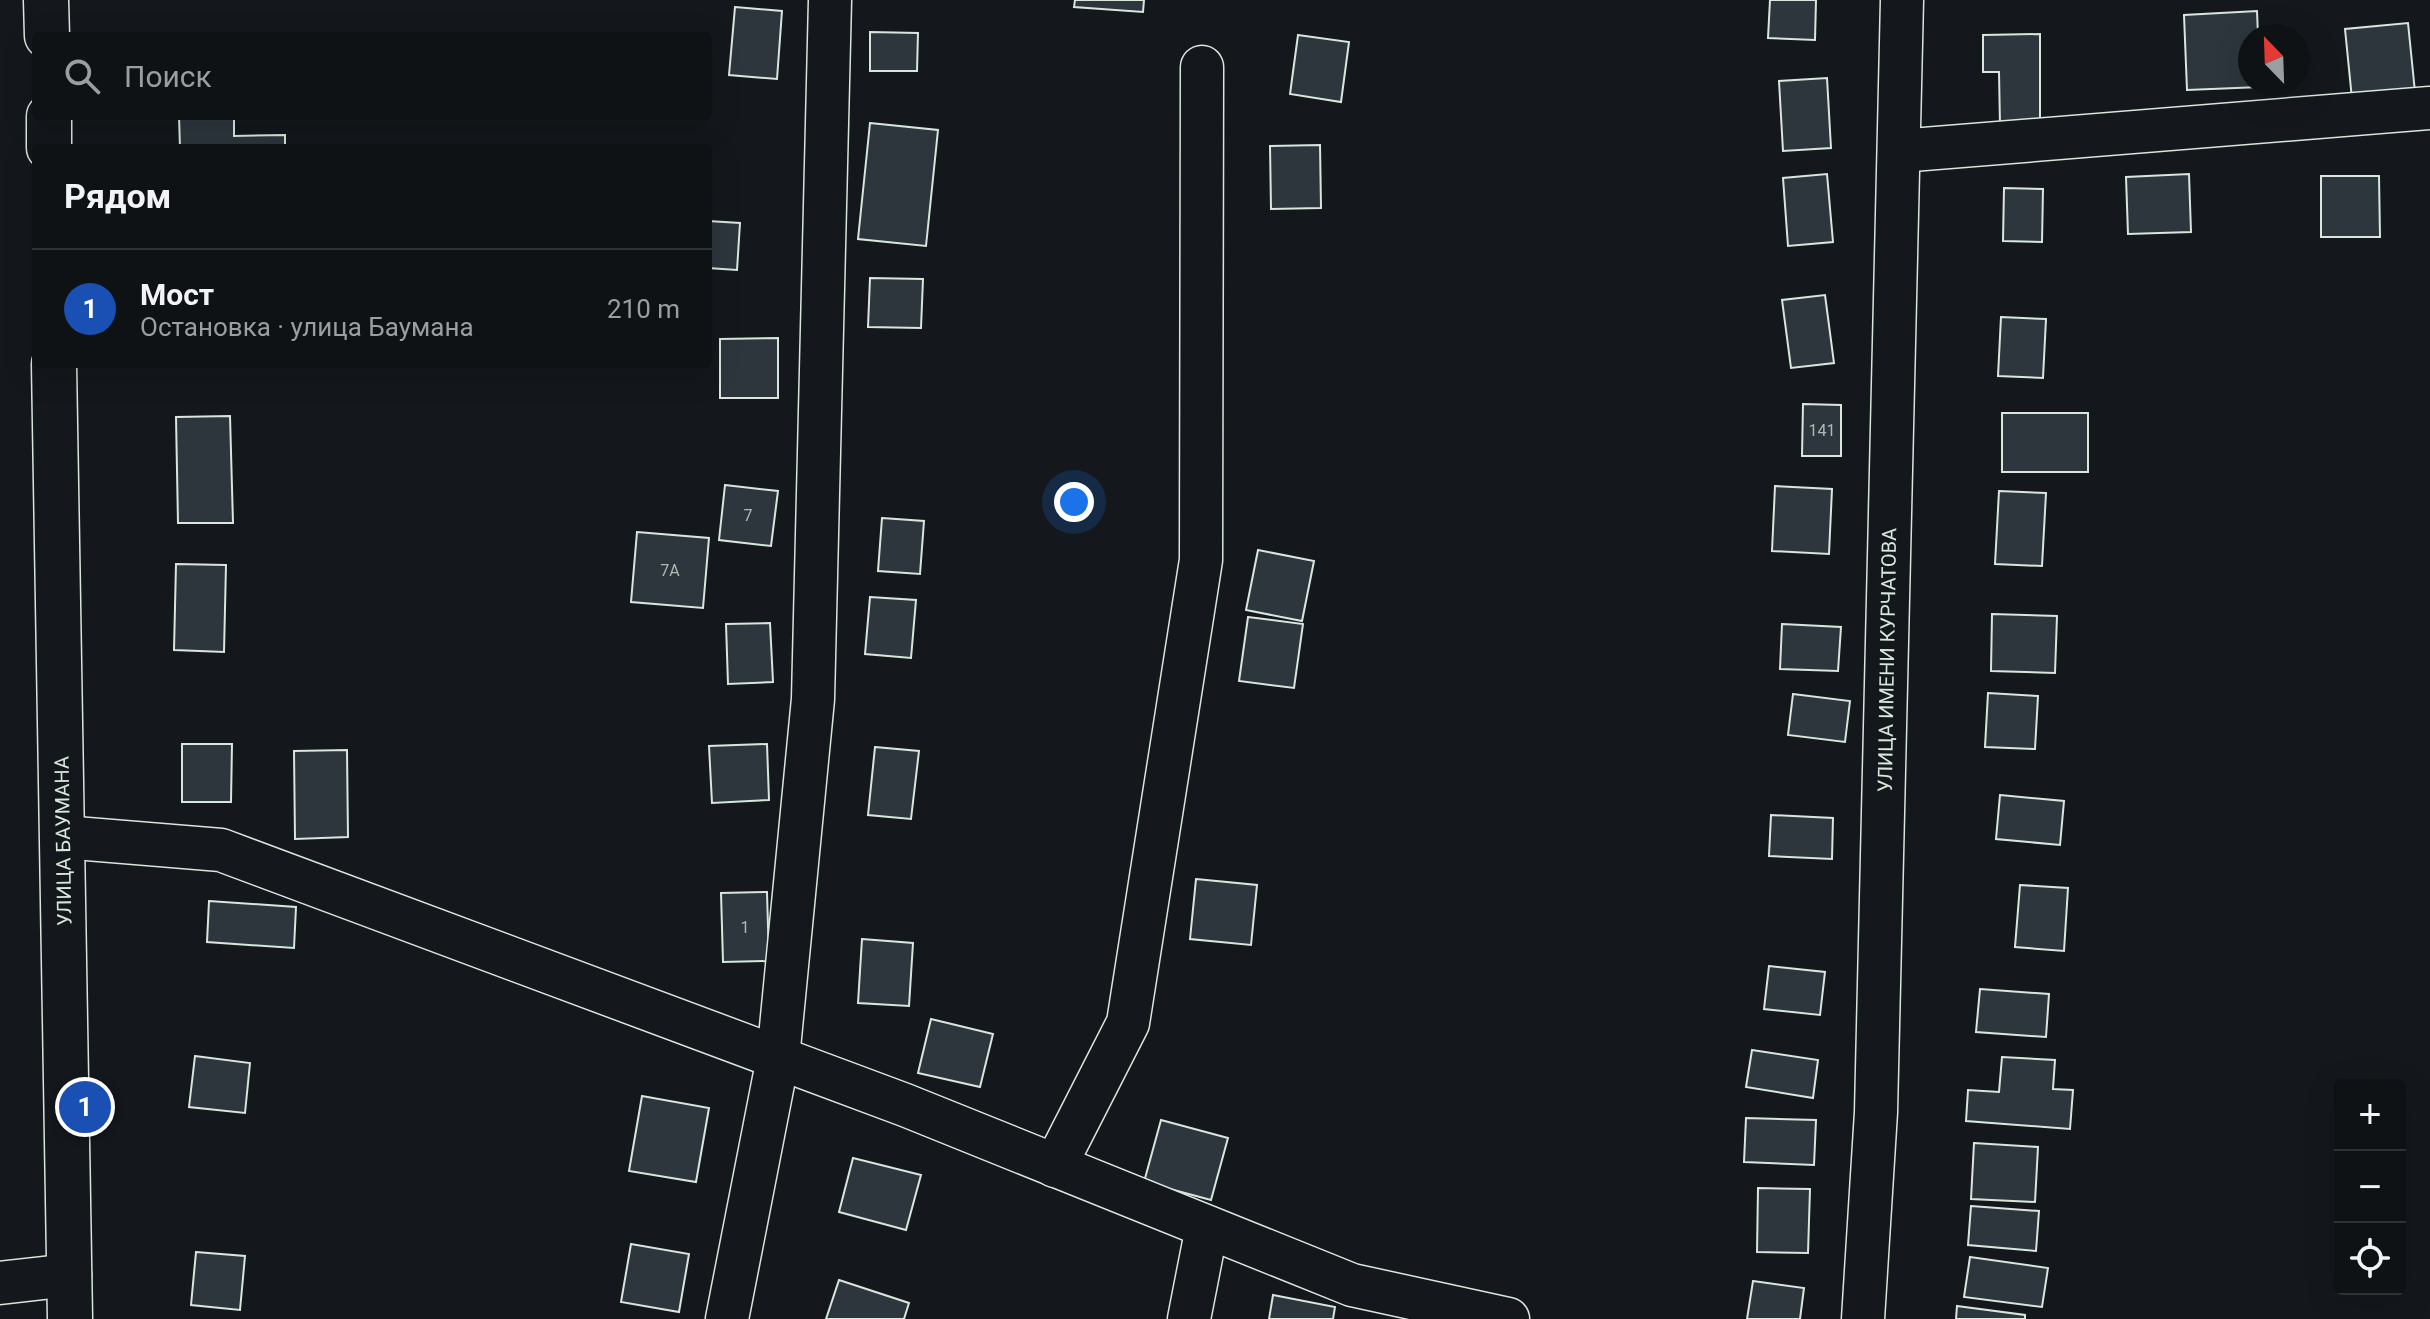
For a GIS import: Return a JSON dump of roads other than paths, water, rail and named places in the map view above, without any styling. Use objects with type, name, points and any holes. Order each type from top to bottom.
[{"type":"main road","points":[[46,0],[47,32]]},
{"type":"main road","points":[[49,120],[49,144]]},
{"type":"main road","name":"УЛИЦА БАУМАНА","points":[[54,368],[70,1319]]},
{"type":"street","points":[[727,1319],[778,1058],[813,699],[830,0]]},
{"type":"street","name":"УЛИЦА ИМЕНИ КУРЧАТОВА","points":[[1863,1319],[1876,1112],[1902,0]]},
{"type":"street","points":[[1055,1166],[1128,1023],[1201,560],[1202,67]]},
{"type":"street","points":[[1899,151],[2430,108]]},
{"type":"street","points":[[63,837],[221,850],[778,1058],[1352,1285],[1508,1319]]},
{"type":"street","points":[[1189,1319],[1207,1227]]},
{"type":"street","points":[[0,1283],[70,1275]]},
{"type":"place","name":"Мост","points":[[85,1107]]}]
